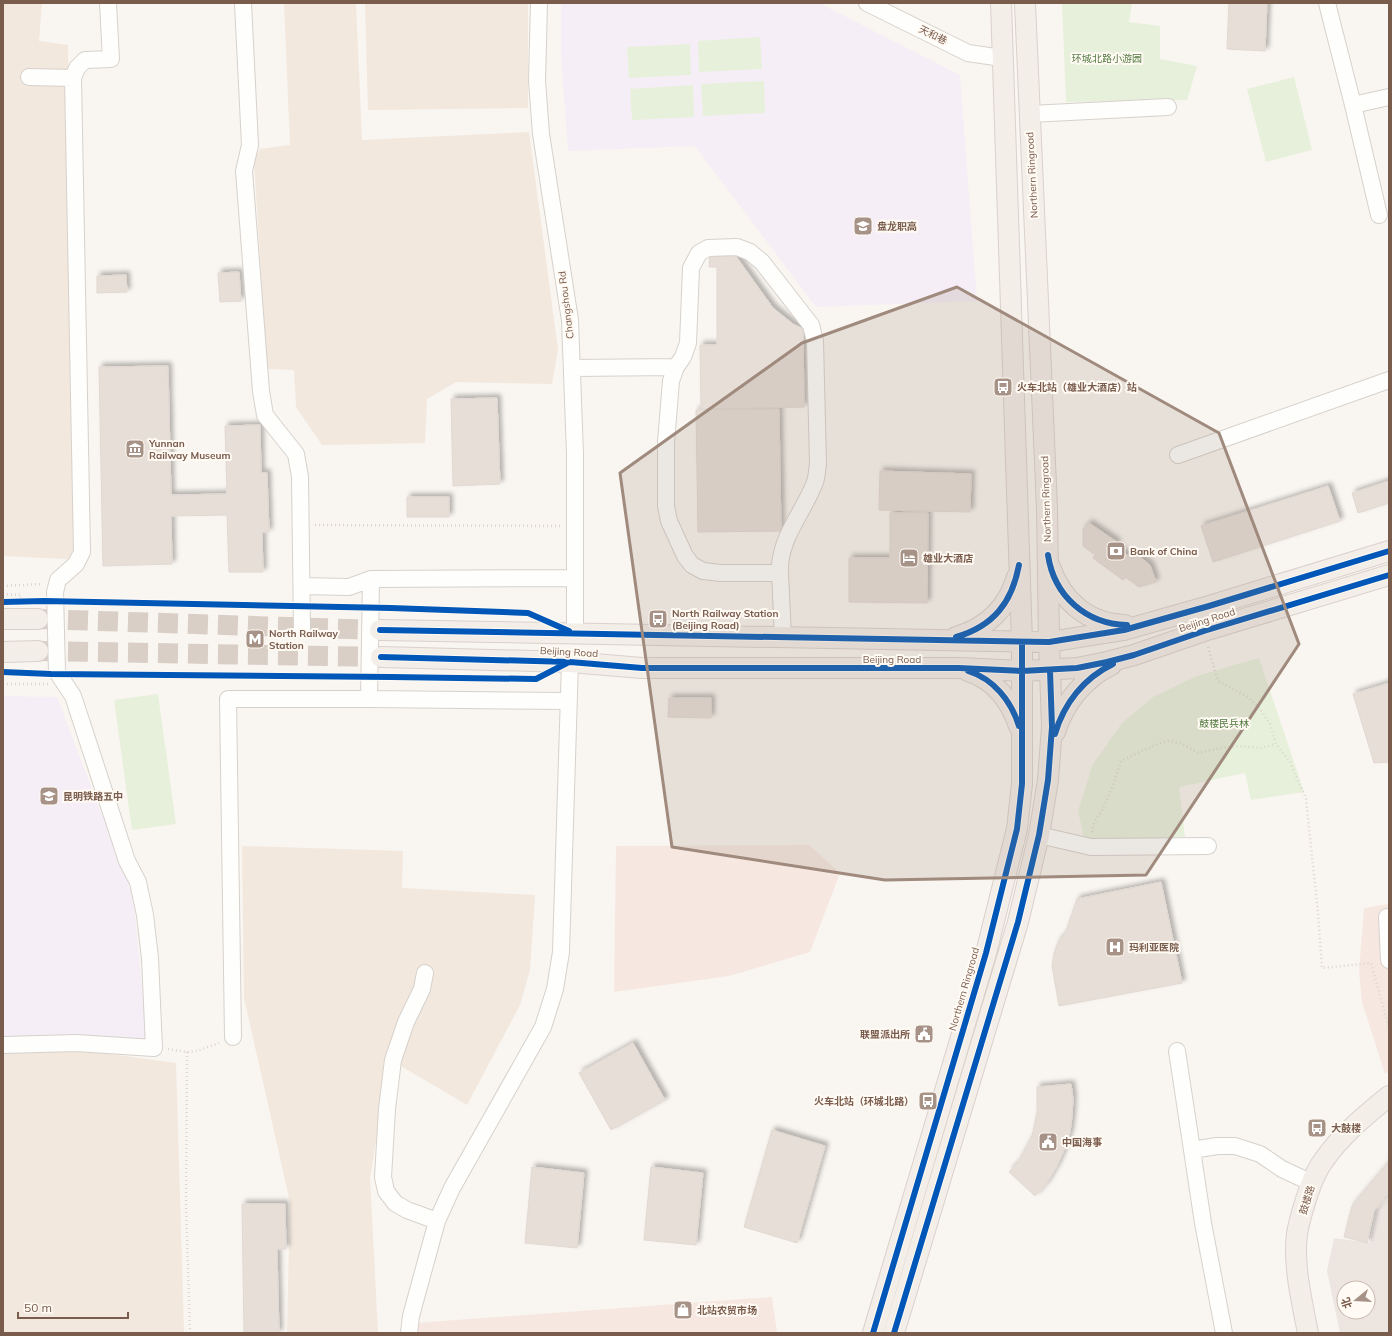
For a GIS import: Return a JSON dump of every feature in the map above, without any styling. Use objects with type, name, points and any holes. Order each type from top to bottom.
[{"type":"main road","name":"Northern Ringroad","points":[[874,1333],[986,953],[1017,829],[1022,784],[1022,642],[1001,3]]},
{"type":"main road","name":"Northern Ringroad","points":[[894,1333],[1018,922],[1039,835],[1048,780],[1052,727],[1047,508],[1025,3]]},
{"type":"main road","name":"Beijing Road","points":[[380,630],[949,639],[1049,642],[1124,630],[1216,604],[1389,551]]},
{"type":"main road","points":[[1048,555],[1049,566],[1065,597],[1083,612],[1094,618],[1118,625],[1143,624]]},
{"type":"main road","points":[[949,639],[975,630],[993,617],[1008,599],[1013,588],[1019,565]]},
{"type":"main road","name":"Beijing Road","points":[[381,657],[570,662],[642,668],[958,668],[1022,671],[1077,668],[1134,655],[1204,631],[1389,574]]},
{"type":"main road","points":[[3,619],[38,619]]},
{"type":"main road","points":[[3,652],[38,652]]},
{"type":"main road","points":[[1050,756],[1059,722],[1065,708],[1083,685],[1106,667],[1134,655]]},
{"type":"main road","points":[[958,668],[971,672],[982,678],[993,685],[1002,694],[1015,714],[1022,736]]},
{"type":"main road","name":"鼓楼路","points":[[1308,1333],[1299,1283],[1297,1262],[1297,1234],[1304,1203],[1324,1160],[1341,1138],[1389,1096]]},
{"type":"main road","name":"鼓楼路","points":[[1319,1333],[1308,1262],[1308,1236],[1322,1183],[1333,1166],[1350,1146],[1389,1110]]},
{"type":"street","points":[[3,1045],[76,1043],[154,1048],[150,958],[146,915],[138,882],[127,861],[73,696],[57,672],[55,592],[58,580],[76,564],[82,552],[73,78],[76,68],[85,60],[111,58],[108,3]]},
{"type":"street","points":[[243,3],[250,145],[244,171],[261,391],[265,415],[296,454],[300,477],[302,629]]},
{"type":"street","name":"Changshou Rd","points":[[539,3],[537,81],[541,134],[570,320],[575,454],[575,633]]},
{"type":"street","name":"天和巷","points":[[867,3],[968,52],[1002,58]]},
{"type":"street","points":[[1327,3],[1380,215]]},
{"type":"street","points":[[29,77],[73,78]]},
{"type":"street","points":[[1353,105],[1389,97]]},
{"type":"street","points":[[1030,114],[1168,107]]},
{"type":"street","points":[[780,573],[703,572],[692,565],[685,556],[669,521],[666,506],[666,442],[671,381],[688,343],[691,268],[699,254],[708,248],[737,247],[750,252],[762,262],[811,325],[815,341],[818,464],[815,482],[784,544],[780,567],[783,637]]},
{"type":"street","points":[[572,368],[676,367]]},
{"type":"street","points":[[1178,455],[1389,380]]},
{"type":"street","points":[[302,586],[349,587],[371,579],[575,578]]},
{"type":"street","points":[[369,698],[371,579]]},
{"type":"street","points":[[409,1333],[411,1316],[437,1221],[452,1188],[543,1027],[555,989],[561,952],[570,662]]},
{"type":"street","points":[[233,1038],[228,700],[369,698],[569,701]]},
{"type":"street","points":[[1039,835],[1091,847],[1208,846]]},
{"type":"street","points":[[1389,917],[1387,917],[1389,960]]},
{"type":"street","points":[[424,973],[422,989],[406,1022],[394,1060],[387,1109],[383,1177],[386,1191],[394,1203],[437,1221]]},
{"type":"street","points":[[1177,1051],[1203,1223],[1224,1333]]},
{"type":"street","points":[[1192,1150],[1217,1146],[1235,1146],[1260,1154],[1282,1169],[1312,1183]]},
{"type":"path","points":[[301,525],[575,526]]},
{"type":"path","points":[[3,586],[42,584],[58,580]]},
{"type":"path","points":[[3,594],[21,595],[18,602],[28,602]]},
{"type":"path","points":[[1204,631],[1218,681],[1249,698],[1261,710],[1270,724],[1276,744],[1290,762],[1306,799],[1318,913],[1322,968],[1371,963],[1389,1028]]},
{"type":"path","points":[[3,684],[51,684],[61,679]]},
{"type":"path","points":[[1091,847],[1093,822],[1104,807],[1121,761],[1168,741],[1180,743],[1199,753],[1227,747],[1239,746],[1261,748],[1276,744]]},
{"type":"path","points":[[154,1048],[198,1052],[233,1038]]},
{"type":"path","points":[[187,1052],[186,1206],[190,1333]]},
{"type":"highlighted area","points":[[957,287],[1219,433],[1299,644],[1146,875],[885,880],[672,847],[620,473],[802,343]]},
{"type":"shaded area","points":[[3,3],[42,3],[39,41],[68,45],[75,547],[68,559],[3,556]]},
{"type":"shaded area","points":[[284,3],[356,3],[362,140],[529,132],[558,350],[552,384],[456,382],[427,399],[425,443],[322,445],[296,407],[294,370],[267,369],[254,160],[260,149],[290,145]]},
{"type":"shaded area","points":[[365,3],[528,3],[528,108],[368,110]]},
{"type":"shaded area","name":"盘龙职高","points":[[561,3],[819,3],[960,75],[977,301],[816,307],[695,146],[568,151],[561,56]]},
{"type":"shaded area","name":"昆明铁路五中","points":[[3,696],[57,697],[133,896],[148,1047],[3,1041]]},
{"type":"shaded area","points":[[809,845],[840,873],[810,952],[729,976],[614,992],[616,846]]},
{"type":"shaded area","points":[[242,846],[403,851],[402,888],[535,895],[530,970],[520,1005],[467,1105],[389,1059],[370,1178],[378,1333],[287,1333],[290,1202],[244,998]]},
{"type":"shaded area","points":[[1389,904],[1389,1071],[1385,1074],[1362,1002],[1359,971],[1364,908]]},
{"type":"shaded area","points":[[3,1050],[80,1050],[176,1063],[184,1333],[3,1333]]},
{"type":"shaded area","points":[[1389,1198],[1389,1333],[1340,1333],[1337,1320],[1376,1320],[1376,1280],[1336,1280],[1336,1314],[1327,1271],[1334,1238],[1370,1243],[1377,1210]]},
{"type":"shaded area","name":"北站农贸市场","points":[[772,1297],[777,1333],[416,1333],[415,1323]]},
{"type":"green space","name":"环城北路小游园","points":[[1062,3],[1132,3],[1129,22],[1160,26],[1160,59],[1197,66],[1187,100],[1066,102]]},
{"type":"green space","points":[[760,37],[762,69],[699,72],[698,41]]},
{"type":"green space","points":[[690,44],[691,75],[629,78],[627,47]]},
{"type":"green space","points":[[1294,77],[1312,150],[1266,162],[1247,89]]},
{"type":"green space","points":[[764,81],[765,113],[703,116],[701,84]]},
{"type":"green space","points":[[693,85],[694,117],[632,120],[630,89]]},
{"type":"green space","name":"鼓楼民兵林","points":[[1259,658],[1304,792],[1251,800],[1245,773],[1179,787],[1185,837],[1085,841],[1078,811],[1093,764],[1122,723],[1153,697],[1197,676]]},
{"type":"green space","points":[[158,694],[176,824],[132,830],[114,700]]},
{"type":"building","points":[[1229,3],[1267,3],[1265,51],[1227,49]]},
{"type":"building","points":[[710,255],[735,255],[773,308],[793,324],[803,329],[804,407],[701,409],[700,345],[717,345],[717,267],[709,267]]},
{"type":"building","points":[[239,272],[241,301],[220,302],[218,273]]},
{"type":"building","points":[[126,275],[127,292],[97,293],[97,276]]},
{"type":"building","name":"Yunnan Railway Museum","points":[[168,366],[171,495],[227,494],[225,426],[260,425],[261,473],[267,473],[269,532],[262,532],[263,572],[229,572],[227,515],[171,516],[172,564],[103,566],[99,367]]},
{"type":"building","points":[[497,398],[500,484],[453,486],[451,399]]},
{"type":"building","points":[[779,409],[781,531],[698,532],[696,410]]},
{"type":"building","points":[[880,471],[971,474],[970,512],[879,510]]},
{"type":"building","points":[[1389,481],[1389,503],[1358,513],[1352,493]]},
{"type":"building","points":[[1328,486],[1340,521],[1213,562],[1201,526]]},
{"type":"building","points":[[407,497],[449,497],[449,517],[407,517]]},
{"type":"building","name":"雄业大酒店","points":[[890,513],[928,513],[927,603],[849,602],[849,558],[890,558]]},
{"type":"building","points":[[1089,523],[1117,542],[1115,546],[1131,558],[1139,556],[1150,565],[1156,582],[1139,587],[1125,577],[1123,580],[1093,558],[1095,555],[1083,546],[1083,529]]},
{"type":"building","points":[[1389,683],[1389,762],[1374,763],[1353,694]]},
{"type":"building","points":[[669,698],[711,698],[711,718],[668,717]]},
{"type":"building","name":"玛利亚医院","points":[[1161,882],[1182,983],[1059,1006],[1052,966],[1054,953],[1059,940],[1065,934],[1077,899]]},
{"type":"building","points":[[633,1043],[665,1100],[611,1130],[579,1073]]},
{"type":"building","name":"中国海事","points":[[1071,1084],[1073,1099],[1072,1116],[1070,1132],[1065,1148],[1047,1183],[1035,1196],[1009,1172],[1018,1162],[1032,1136],[1037,1112],[1037,1087]]},
{"type":"building","points":[[772,1130],[825,1146],[797,1243],[744,1227]]},
{"type":"building","points":[[1389,1162],[1389,1193],[1374,1211],[1367,1243],[1344,1237],[1352,1206]]},
{"type":"building","points":[[532,1167],[584,1173],[577,1248],[525,1243]]},
{"type":"building","points":[[651,1167],[703,1173],[696,1245],[644,1240]]},
{"type":"building","points":[[242,1204],[285,1204],[286,1249],[277,1249],[279,1333],[244,1333]]},
{"type":"tunnel","points":[[38,619],[380,630]]},
{"type":"tunnel","points":[[38,651],[381,657]]},
{"type":"cycle path","points":[[380,630],[1049,642],[1124,630],[1209,606],[1389,551]]},
{"type":"cycle path","points":[[1048,555],[1051,570],[1057,583],[1074,605],[1098,619],[1127,625]]},
{"type":"cycle path","points":[[956,637],[981,626],[999,611],[1012,590],[1019,565]]},
{"type":"cycle path","points":[[381,657],[570,662],[642,668],[959,668],[1022,671],[1077,668],[1134,655],[1204,631],[1389,575]]},
{"type":"cycle path","points":[[3,602],[44,601],[391,608],[528,613],[569,631]]},
{"type":"cycle path","points":[[873,1333],[986,953],[1017,829],[1022,784],[1022,642]]},
{"type":"cycle path","points":[[3,672],[51,674],[536,679],[569,662]]},
{"type":"cycle path","points":[[1055,734],[1064,712],[1076,693],[1093,676],[1113,664]]},
{"type":"cycle path","points":[[894,1333],[1018,922],[1039,835],[1048,780],[1052,727],[1050,670]]},
{"type":"cycle path","points":[[968,671],[986,679],[1000,692],[1011,708],[1019,726]]},
{"type":"place","name":"盘龙职高","points":[[863,226]]},
{"type":"place","name":"火车北站（雄业大酒店）站","points":[[1003,387]]},
{"type":"place","name":"Yunnan Railway Museum","points":[[135,449]]},
{"type":"place","name":"Bank of China","points":[[1116,551]]},
{"type":"place","name":"雄业大酒店","points":[[909,558]]},
{"type":"place","name":"North Railway Station (Beijing Road)","points":[[658,619]]},
{"type":"place","name":"North Railway Station","points":[[255,639]]},
{"type":"place","name":"昆明铁路五中","points":[[49,796]]},
{"type":"place","name":"玛利亚医院","points":[[1115,947]]},
{"type":"place","name":"联盟派出所","points":[[924,1034]]},
{"type":"place","name":"火车北站（环城北路）","points":[[928,1101]]},
{"type":"place","name":"大鼓楼","points":[[1317,1128]]},
{"type":"place","name":"中国海事","points":[[1048,1142]]},
{"type":"place","name":"北站农贸市场","points":[[683,1310]]}]
